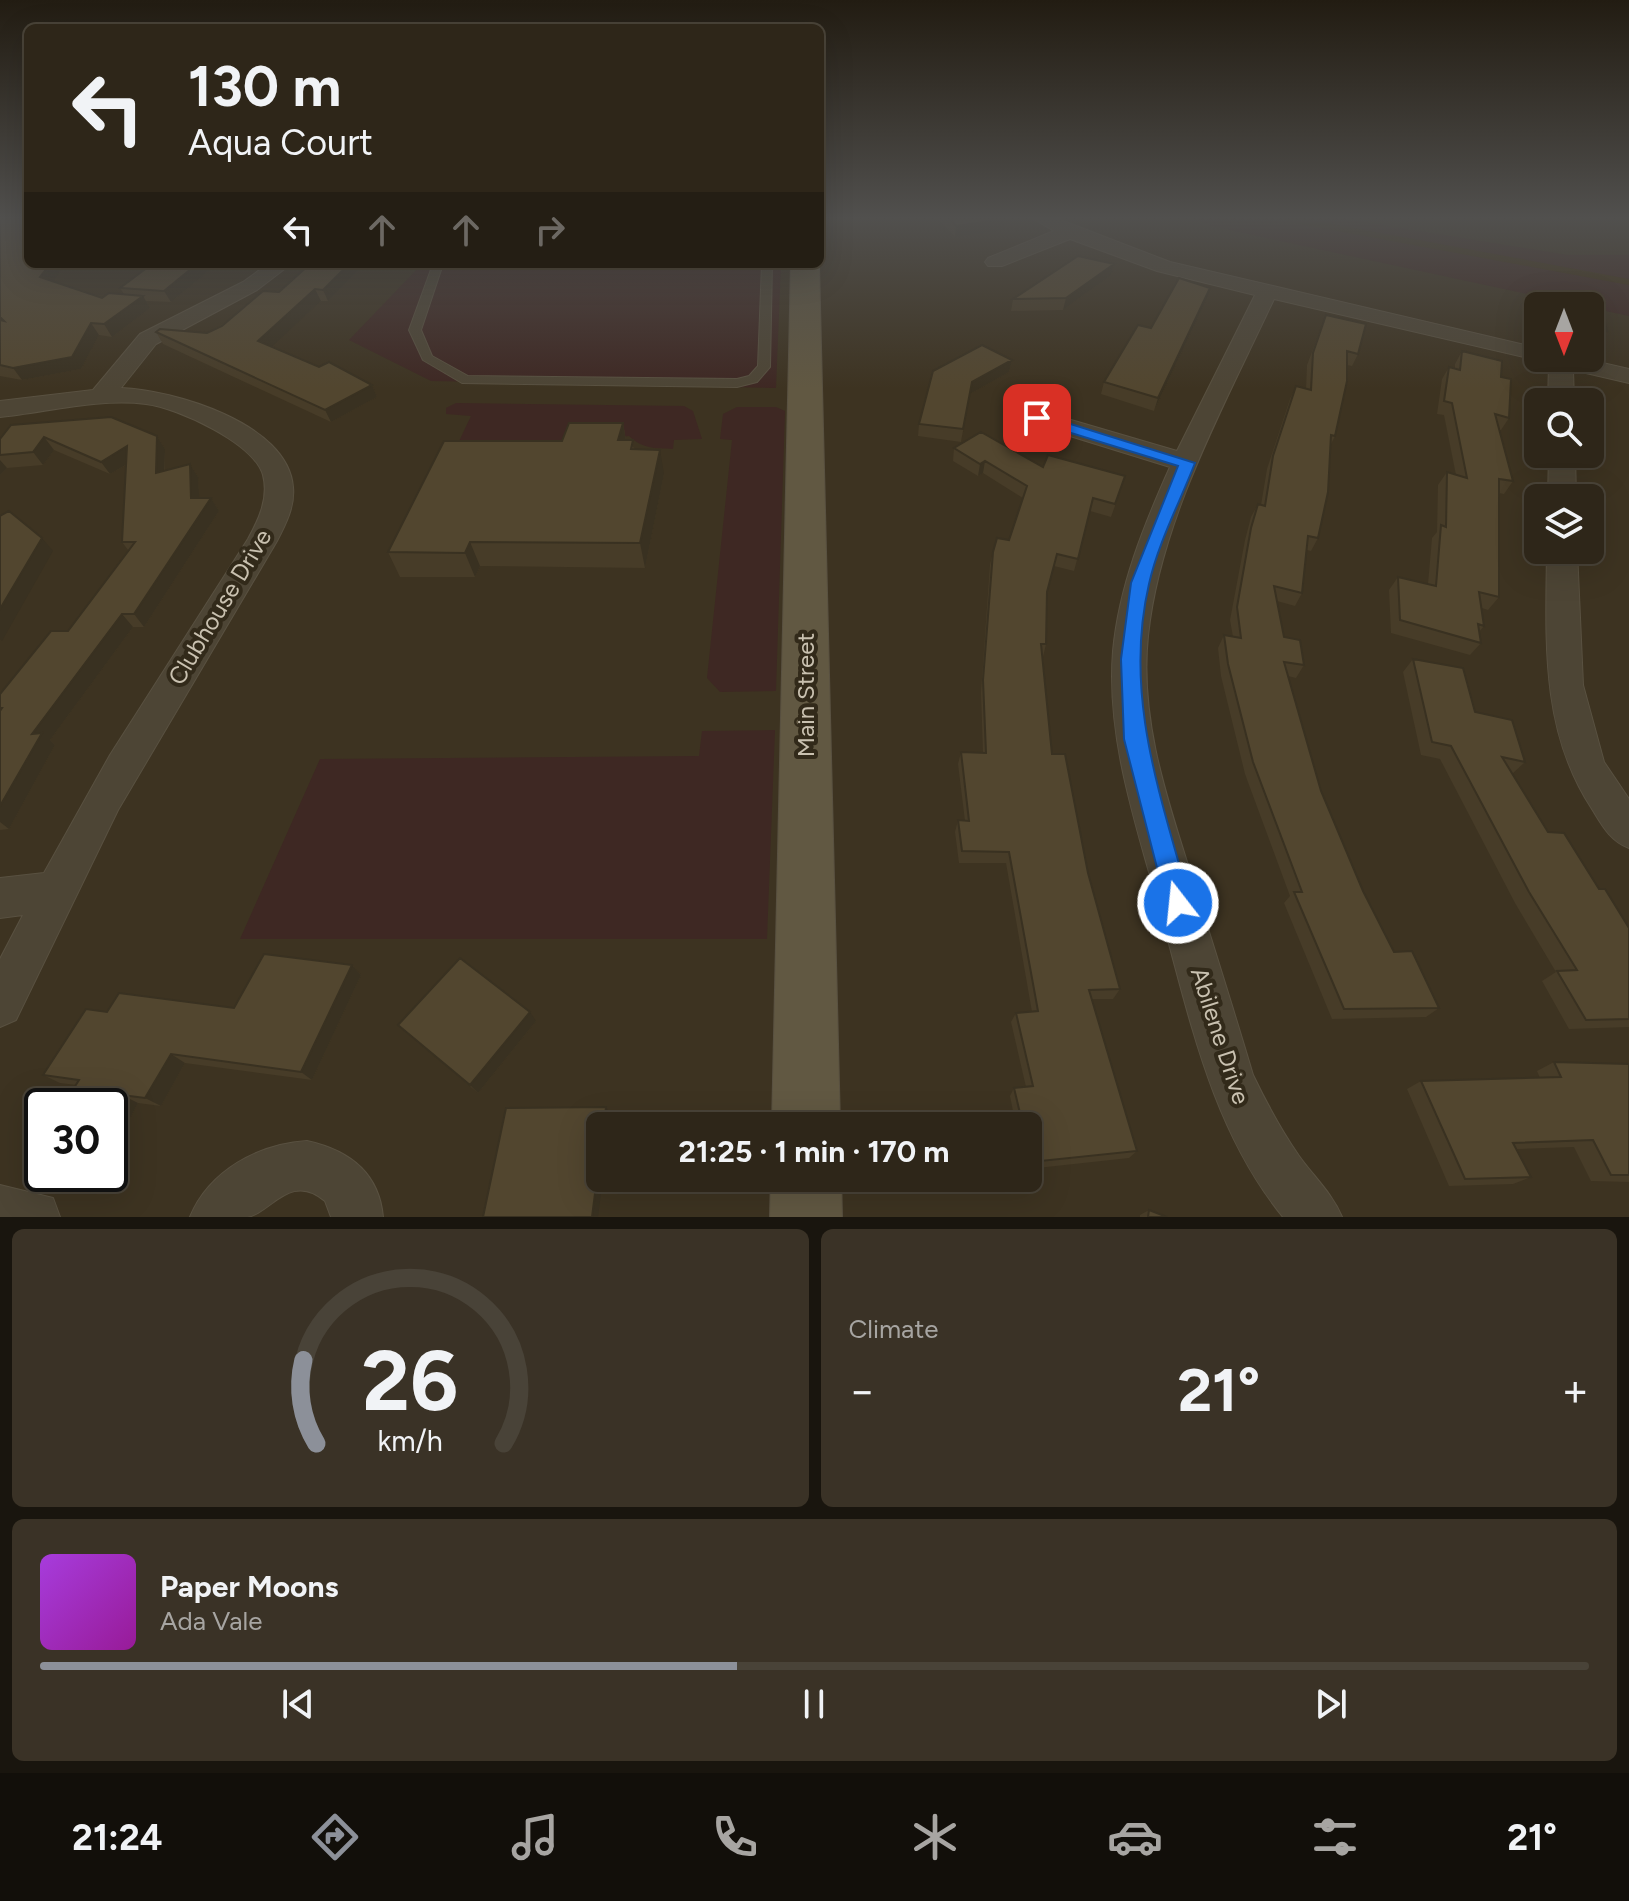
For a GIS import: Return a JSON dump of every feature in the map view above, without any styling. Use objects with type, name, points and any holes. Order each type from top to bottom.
[{"type":"main road","name":"Main Street","points":[[805,276],[806,1112]]},
{"type":"main road","points":[[806,1192],[806,1217]]},
{"type":"street","points":[[101,396],[148,339],[264,276]]},
{"type":"street","points":[[1200,276],[1524,352]]},
{"type":"street","name":"Abilene Drive","points":[[1267,292],[1187,463],[1140,583],[1131,635],[1134,739],[1144,785],[1231,1080],[1253,1130],[1283,1177],[1316,1217]]},
{"type":"street","points":[[1604,370],[1629,376]]},
{"type":"street","name":"Clubhouse Drive","points":[[0,409],[101,396],[161,397],[209,414],[269,459],[277,474],[278,499],[267,533],[162,701],[56,892],[0,1004]]},
{"type":"street","points":[[1037,418],[1187,463]]},
{"type":"street","points":[[1562,564],[1563,669],[1568,708],[1587,765],[1629,830]]},
{"type":"street","points":[[0,898],[56,892]]},
{"type":"street","points":[[216,1217],[247,1186],[275,1171],[304,1165],[329,1171],[348,1187],[357,1217]]},
{"type":"street","points":[[0,1211],[34,1217]]},
{"type":"lane","points":[[434,276],[415,330],[427,358],[466,380],[737,383],[753,379],[764,367],[767,276]]},
{"type":"shaded area","points":[[411,276],[781,276],[776,388],[431,381],[349,340]]},
{"type":"shaded area","points":[[1442,276],[1629,276],[1629,316],[1604,311],[1604,292],[1524,293]]},
{"type":"shaded area","points":[[456,403],[684,406],[693,411],[702,439],[674,440],[673,449],[644,446],[629,436],[604,439],[558,455],[452,456],[471,416],[446,414],[446,408]]},
{"type":"shaded area","points":[[737,407],[776,407],[785,411],[776,691],[720,692],[707,678],[732,440],[720,439],[723,414]]},
{"type":"shaded area","points":[[775,730],[767,939],[240,939],[320,759],[699,756],[702,731]]},
{"type":"building","points":[[0,276],[41,276],[102,298],[109,293],[143,296],[104,324],[91,323],[72,357],[13,368],[0,365],[0,320],[4,321],[0,317]]},
{"type":"building","points":[[136,276],[183,276],[164,291],[120,288]]},
{"type":"building","points":[[297,276],[337,276],[323,290],[315,289],[258,341],[319,367],[329,362],[372,385],[325,410],[156,332],[160,329],[207,333],[222,326],[263,291],[279,292]]},
{"type":"building","points":[[1048,276],[1097,276],[1066,298],[1013,299]]},
{"type":"building","points":[[1179,278],[1210,288],[1158,398],[1104,382],[1138,325],[1151,328]]},
{"type":"building","points":[[1326,315],[1366,324],[1358,354],[1347,351],[1347,381],[1335,436],[1331,435],[1328,492],[1318,538],[1308,536],[1302,593],[1274,586],[1284,637],[1300,640],[1304,665],[1284,662],[1321,791],[1363,891],[1394,952],[1412,951],[1439,1008],[1344,1009],[1294,892],[1302,892],[1253,762],[1228,664],[1224,635],[1241,638],[1237,607],[1251,528],[1258,504],[1265,506],[1273,456],[1296,386],[1311,390],[1313,353]]},
{"type":"building","points":[[982,345],[1012,360],[972,382],[963,429],[919,424],[933,371]]},
{"type":"building","points":[[1462,351],[1502,361],[1501,377],[1511,379],[1509,418],[1495,414],[1513,481],[1499,479],[1499,597],[1479,592],[1484,626],[1478,624],[1481,643],[1400,620],[1398,577],[1436,586],[1441,525],[1446,527],[1447,472],[1467,478],[1452,403],[1444,401],[1449,367],[1460,370]]},
{"type":"building","points":[[111,417],[157,436],[156,473],[190,464],[191,498],[211,498],[134,614],[122,614],[32,734],[42,733],[0,806],[0,694],[51,631],[68,631],[135,542],[122,542],[127,446],[101,462],[44,437],[33,452],[0,455],[0,439],[11,425]]},
{"type":"building","points":[[569,423],[623,423],[618,440],[633,440],[631,449],[660,450],[640,543],[470,542],[465,553],[388,552],[444,441],[562,441]]},
{"type":"building","points":[[981,432],[1043,467],[1048,455],[1125,476],[1115,504],[1093,498],[1078,559],[1057,554],[1047,592],[1046,644],[1041,644],[1052,754],[1065,754],[1088,873],[1120,989],[1089,990],[1137,1151],[1042,1161],[1042,1112],[1020,1112],[1014,1088],[1033,1086],[1016,1013],[1038,1011],[1009,852],[962,851],[958,820],[969,821],[961,752],[986,753],[983,680],[993,552],[997,538],[1009,540],[1027,486],[985,461],[980,464],[954,448]]},
{"type":"building","points":[[9,511],[42,538],[0,609],[0,516]]},
{"type":"building","points":[[1413,659],[1463,668],[1475,712],[1512,720],[1525,762],[1502,757],[1548,832],[1564,833],[1599,889],[1605,889],[1629,928],[1629,1019],[1586,1020],[1557,971],[1577,970],[1529,892],[1451,746],[1432,742]]},
{"type":"building","points":[[264,954],[352,965],[301,1072],[171,1054],[145,1098],[128,1096],[128,1088],[74,1088],[79,1080],[43,1075],[86,1009],[107,1012],[119,993],[234,1008]]},
{"type":"building","points":[[460,958],[530,1012],[470,1085],[398,1025]]},
{"type":"building","points":[[1554,1062],[1629,1064],[1629,1175],[1611,1175],[1593,1140],[1513,1143],[1531,1177],[1465,1179],[1421,1081],[1561,1077]]},
{"type":"building","points":[[606,1107],[605,1112],[586,1112],[586,1192],[595,1192],[592,1217],[483,1217],[506,1108]]},
{"type":"building","points":[[1149,1210],[1167,1217],[1148,1217]]},
{"type":"waterway","points":[[1596,276],[1629,282]]},
{"type":"route","points":[[1037,418],[1187,463],[1140,583],[1131,635],[1130,683],[1134,739],[1144,785],[1178,903]]}]
